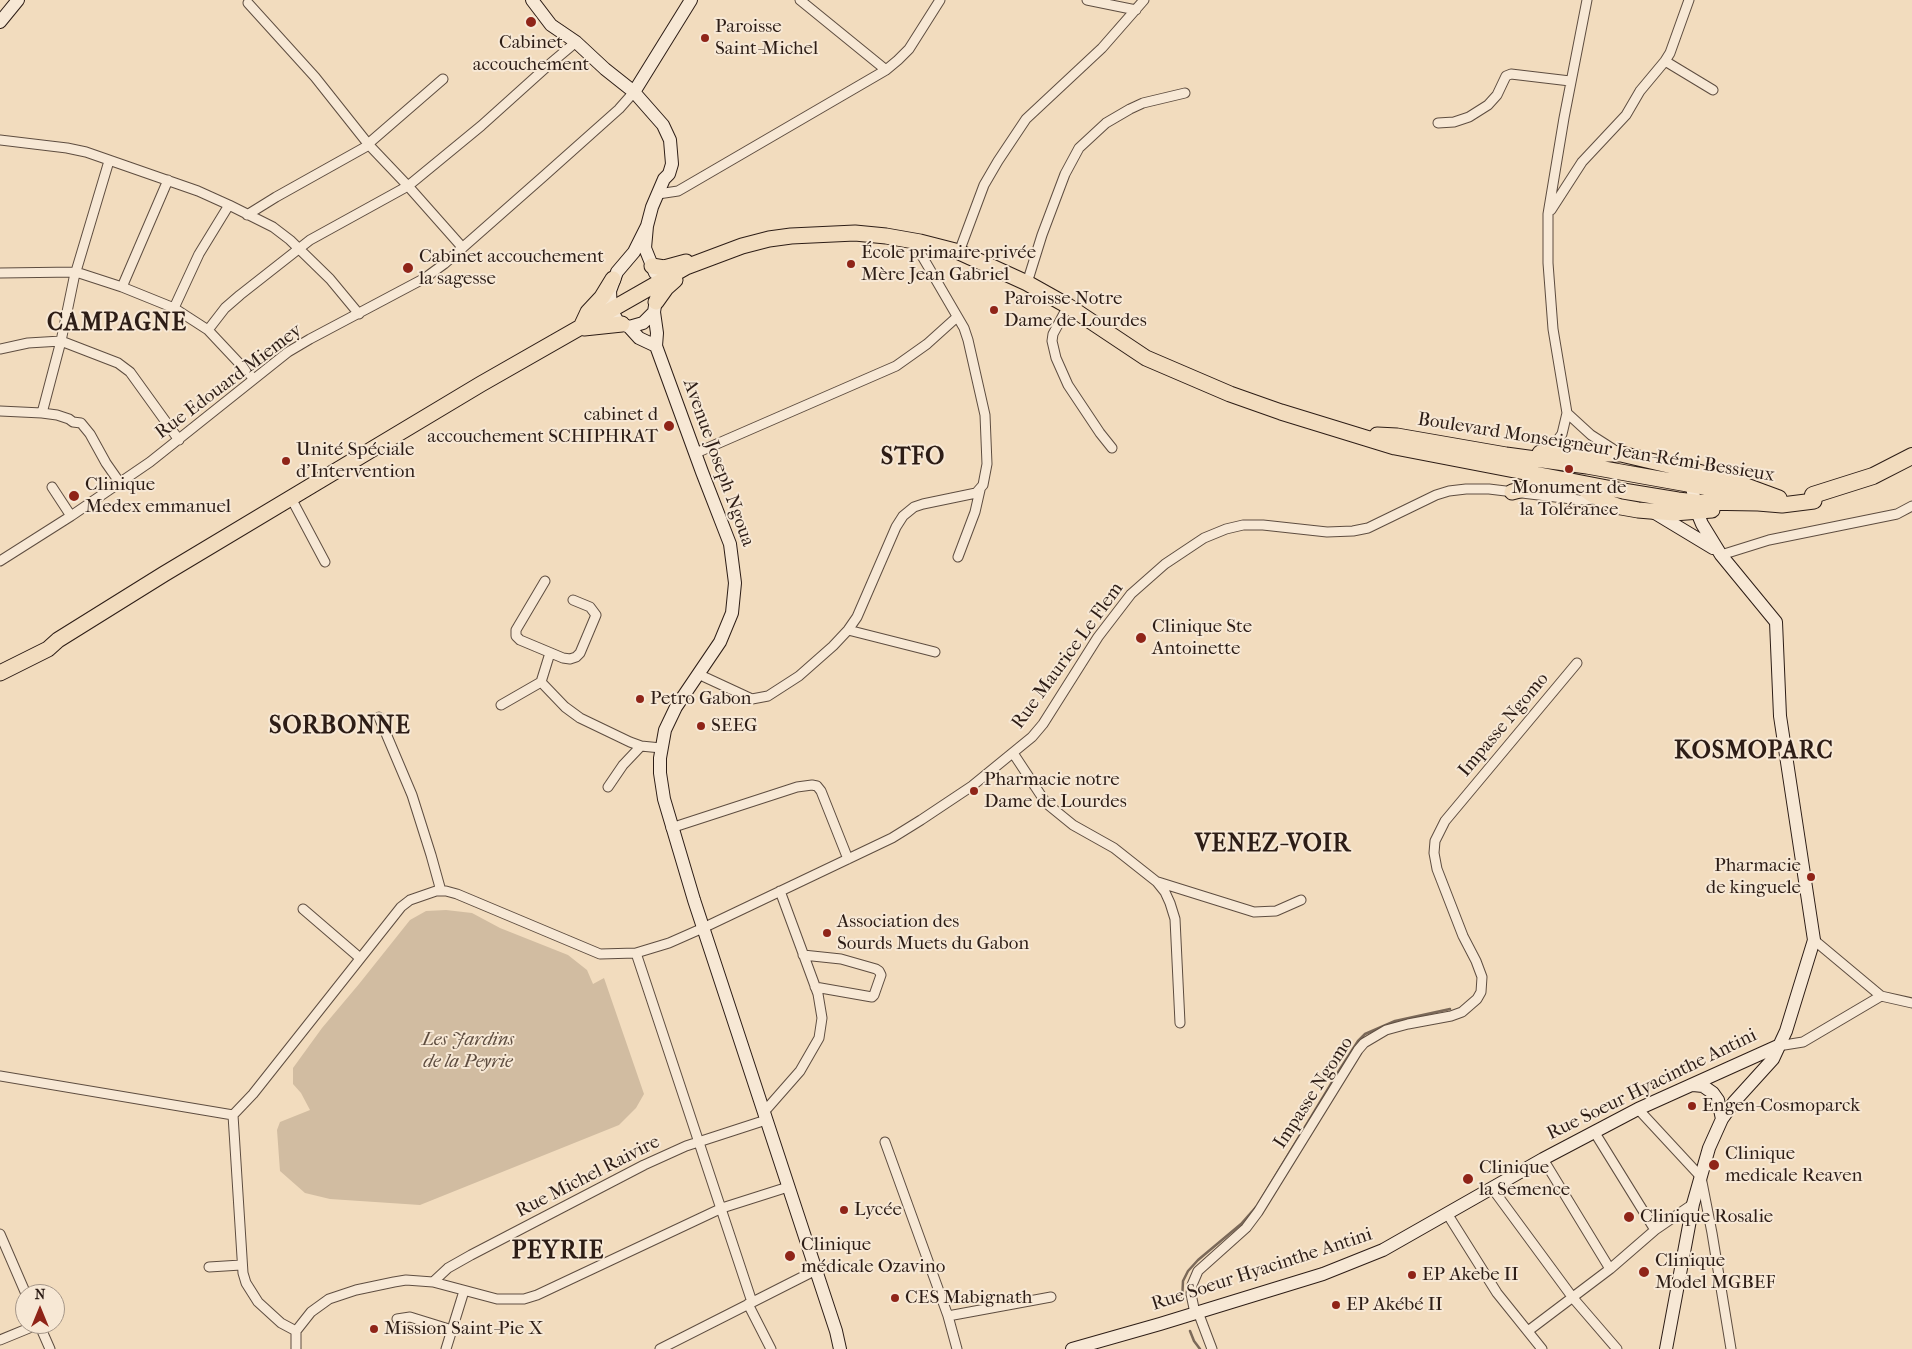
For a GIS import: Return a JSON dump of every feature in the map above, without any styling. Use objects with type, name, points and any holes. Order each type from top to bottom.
[{"type":"highway","name":"Boulevard Monseigneur Jean-Rémi Bessieux","points":[[1814,498],[1873,476],[1912,456]]},
{"type":"highway","name":"Boulevard Monseigneur Jean-Rémi Bessieux","points":[[1814,498],[1877,483],[1912,465]]},
{"type":"main road","points":[[0,22],[18,0]]},
{"type":"main road","points":[[532,0],[551,25],[576,42],[605,69],[634,92],[659,119],[670,140],[672,164],[652,207],[647,226],[634,252],[622,266],[602,297],[588,312],[580,328],[626,326],[643,323],[672,282],[714,256]]},
{"type":"main road","points":[[634,92],[691,0]]},
{"type":"main road","name":"Avenue Joseph Ngoua","points":[[647,226],[645,248],[656,276],[657,284],[655,307],[656,346],[730,544],[736,582],[732,612],[720,642],[669,720],[661,748],[661,786],[703,928],[836,1331]]},
{"type":"main road","name":"Boulevard Monseigneur Jean-Rémi Bessieux","points":[[0,673],[35,656],[58,640],[481,384],[686,267],[769,239],[816,234],[856,234],[920,242],[959,252],[1028,283],[1068,306],[1146,358],[1230,394],[1281,412],[1396,447],[1574,475],[1692,486],[1757,497],[1814,498]]},
{"type":"main road","points":[[622,266],[633,259],[650,262],[664,268],[714,256]]},
{"type":"main road","points":[[613,280],[610,291],[611,309],[614,317],[639,338],[656,346]]},
{"type":"main road","name":"Boulevard Monseigneur Jean-Rémi Bessieux","points":[[1355,434],[1397,436],[1506,455],[1623,491],[1696,507],[1758,503],[1782,505],[1814,498]]},
{"type":"main road","points":[[1506,455],[1544,452],[1606,452],[1621,454],[1687,468],[1741,484],[1779,498]]},
{"type":"main road","points":[[1512,492],[1574,475],[1606,452]]},
{"type":"main road","points":[[1666,1349],[1694,1204],[1710,1148],[1722,1119],[1734,1102],[1773,1059],[1786,1031],[1814,940],[1780,716],[1776,622],[1719,553],[1702,524],[1687,468]]},
{"type":"main road","points":[[1574,475],[1583,489],[1621,507],[1654,512],[1696,507]]},
{"type":"main road","points":[[1654,512],[1719,553]]},
{"type":"main road","name":"Boulevard Monseigneur Jean-Rémi Bessieux","points":[[0,665],[51,641],[58,640]]},
{"type":"main road","name":"Rue Soeur Hyacinthe Antini","points":[[1080,1348],[1323,1274],[1367,1257],[1395,1244],[1543,1159],[1638,1109],[1778,1046]]},
{"type":"main road","points":[[1693,1084],[1703,1086],[1713,1093],[1718,1100],[1722,1119]]},
{"type":"main road","points":[[836,1331],[840,1349]]},
{"type":"main road","points":[[836,1331],[848,1349]]},
{"type":"street","points":[[800,0],[886,70]]},
{"type":"street","points":[[658,194],[678,191],[886,70],[909,49],[940,0]]},
{"type":"street","points":[[1087,0],[1136,10]]},
{"type":"street","points":[[959,252],[984,185],[1026,119],[1102,48],[1144,0]]},
{"type":"street","points":[[1544,452],[1554,445],[1562,434],[1567,413],[1553,329],[1548,263],[1548,214],[1570,81],[1587,0]]},
{"type":"street","points":[[1548,214],[1582,162],[1626,115],[1640,91],[1665,61],[1670,53],[1690,0]]},
{"type":"street","points":[[248,3],[315,77],[368,144],[462,247]]},
{"type":"street","points":[[208,330],[225,308],[318,235],[408,186],[482,126],[576,42]]},
{"type":"street","points":[[1665,61],[1714,90]]},
{"type":"street","points":[[1438,123],[1454,122],[1469,117],[1488,106],[1497,95],[1506,76],[1510,74],[1570,81]]},
{"type":"street","points":[[247,215],[368,144],[443,80]]},
{"type":"street","name":"Rue Edouard Miemey","points":[[0,561],[120,483],[179,440],[302,343],[425,278],[619,109],[634,92]]},
{"type":"street","points":[[1028,283],[1042,235],[1065,174],[1079,148],[1106,123],[1130,109],[1143,103],[1185,93]]},
{"type":"street","points":[[0,140],[68,148],[168,180],[229,205],[273,227],[330,279],[359,314]]},
{"type":"street","points":[[42,413],[61,341],[76,272],[109,161]]},
{"type":"street","points":[[122,287],[168,180]]},
{"type":"street","points":[[174,308],[199,254],[229,205]]},
{"type":"street","points":[[920,242],[919,250],[968,340],[985,415],[986,479],[980,490],[975,512],[958,557]]},
{"type":"street","points":[[0,273],[76,272],[122,287],[174,308],[208,330],[254,379]]},
{"type":"street","points":[[1068,306],[1052,340],[1056,358],[1068,385],[1112,448]]},
{"type":"street","points":[[696,453],[896,366],[920,350],[957,317]]},
{"type":"street","points":[[0,349],[35,342],[61,341],[118,363],[130,372],[179,440]]},
{"type":"street","points":[[0,412],[57,415],[73,422],[82,423],[120,483]]},
{"type":"street","points":[[1567,413],[1590,435],[1621,454]]},
{"type":"street","points":[[52,487],[71,516]]},
{"type":"street","name":"Rue Maurice Le Flem","points":[[441,891],[472,900],[590,951],[610,954],[636,953],[703,928],[848,859],[921,820],[972,786],[1013,753],[1044,724],[1098,638],[1131,594],[1165,564],[1204,538],[1226,529],[1243,525],[1263,524],[1327,532],[1353,531],[1368,528],[1419,503],[1449,491],[1466,489],[1580,500],[1601,499]]},
{"type":"street","points":[[698,674],[752,699],[760,699],[778,690],[799,676],[848,630],[864,604],[896,527],[903,516],[914,507],[970,495],[980,490]]},
{"type":"street","points":[[291,498],[325,562]]},
{"type":"street","points":[[1719,553],[1769,540],[1897,514],[1912,506]]},
{"type":"street","points":[[545,581],[516,630],[520,640],[550,653],[570,659],[576,657],[580,653],[596,614],[590,607],[573,600]]},
{"type":"street","points":[[848,630],[935,652]]},
{"type":"street","points":[[501,705],[541,682],[550,653]]},
{"type":"street","name":"Impasse Ngomo","points":[[1212,1349],[1191,1294],[1192,1285],[1198,1270],[1246,1228],[1258,1212],[1358,1050],[1364,1043],[1396,1026],[1462,1012],[1477,999],[1481,992],[1482,977],[1463,936],[1437,869],[1434,853],[1435,841],[1445,821],[1577,663]]},
{"type":"street","points":[[541,682],[574,714],[641,746],[661,748]]},
{"type":"street","points":[[296,1331],[281,1323],[258,1302],[246,1283],[241,1265],[233,1115],[253,1094],[401,907],[421,895],[441,891],[432,854],[412,794],[379,717]]},
{"type":"street","points":[[608,786],[623,765],[641,746]]},
{"type":"street","points":[[1013,753],[1046,803],[1073,825],[1114,848],[1157,882],[1170,903],[1175,919],[1180,1023]]},
{"type":"street","points":[[672,828],[797,787],[812,785],[817,786],[821,791],[848,859]]},
{"type":"street","points":[[1157,882],[1254,912],[1276,911],[1301,900]]},
{"type":"street","points":[[765,1116],[800,1071],[819,1038],[822,1018],[815,987],[780,891]]},
{"type":"street","points":[[303,909],[360,958]]},
{"type":"street","points":[[1814,940],[1881,996],[1912,1003]]},
{"type":"street","points":[[636,953],[698,1142],[722,1208],[750,1303],[771,1349]]},
{"type":"street","points":[[803,955],[841,959],[876,969],[881,975],[872,997],[815,987]]},
{"type":"street","points":[[1778,1046],[1803,1042],[1881,996]]},
{"type":"street","points":[[0,1076],[233,1115]]},
{"type":"street","points":[[1638,1109],[1701,1177],[1732,1349]]},
{"type":"street","name":"Rue Michel Raivire","points":[[433,1282],[448,1268],[644,1165],[765,1116]]},
{"type":"street","points":[[1595,1133],[1654,1230]]},
{"type":"street","points":[[885,1142],[948,1316],[957,1349]]},
{"type":"street","points":[[1543,1159],[1610,1269]]},
{"type":"street","points":[[296,1349],[296,1331],[311,1312],[321,1304],[341,1295],[406,1280],[433,1282],[482,1296],[510,1300],[537,1296],[722,1208],[788,1187]]},
{"type":"street","points":[[1492,1188],[1573,1298],[1617,1349]]},
{"type":"street","points":[[1528,1331],[1610,1269],[1654,1230],[1694,1204]]},
{"type":"street","points":[[1448,1215],[1497,1293],[1542,1349]]},
{"type":"street","points":[[0,1234],[22,1284]]},
{"type":"street","points":[[209,1267],[241,1265]]},
{"type":"street","points":[[660,1349],[816,1270]]},
{"type":"street","points":[[446,1349],[464,1291]]},
{"type":"street","points":[[948,1316],[1050,1296]]},
{"type":"street","points":[[397,1319],[410,1317],[452,1330]]},
{"type":"street","points":[[0,1340],[15,1334]]},
{"type":"street","points":[[43,1334],[50,1349]]},
{"type":"green space","name":"Les Jardins de la Peyrie","points":[[446,910],[472,913],[500,928],[568,955],[587,970],[593,984],[604,978],[644,1094],[636,1108],[619,1125],[420,1205],[330,1199],[305,1193],[280,1171],[277,1130],[280,1122],[310,1110],[301,1093],[293,1084],[293,1068],[322,1028],[410,920],[426,911]]},
{"type":"waterway","points":[[1259,1203],[1358,1041],[1365,1034],[1395,1021],[1450,1009]]},
{"type":"waterway","points":[[1182,1301],[1183,1281],[1188,1271],[1198,1260],[1241,1224],[1256,1207]]},
{"type":"waterway","points":[[1190,1331],[1200,1349]]},
{"type":"place","name":"Cabinet accouchement","points":[[531,22]]},
{"type":"place","name":"Paroisse Saint-Michel","points":[[705,38]]},
{"type":"place","name":"École primaire privée Mère Jean Gabriel","points":[[851,264]]},
{"type":"place","name":"Cabinet accouchement la sagesse","points":[[408,268]]},
{"type":"place","name":"Paroisse Notre Dame de Lourdes","points":[[994,310]]},
{"type":"place","name":"cabinet d accouchement SCHIPHRAT","points":[[669,426]]},
{"type":"place","name":"Unité Spéciale d'Intervention","points":[[286,461]]},
{"type":"place","name":"Monument de la Tolérance","points":[[1569,469]]},
{"type":"place","name":"Clinique Medex emmanuel","points":[[74,496]]},
{"type":"place","name":"Clinique Ste Antoinette","points":[[1141,638]]},
{"type":"place","name":"Petro Gabon","points":[[640,699]]},
{"type":"place","name":"SEEG","points":[[701,726]]},
{"type":"place","name":"Pharmacie notre Dame de Lourdes","points":[[974,791]]},
{"type":"place","name":"Pharmacie de kinguele","points":[[1811,877]]},
{"type":"place","name":"Association des Sourds Muets du Gabon","points":[[827,933]]},
{"type":"place","name":"Engen-Cosmoparck","points":[[1692,1106]]},
{"type":"place","name":"Clinique medicale Reaven","points":[[1714,1165]]},
{"type":"place","name":"Clinique la Semence","points":[[1468,1179]]},
{"type":"place","name":"Lycée","points":[[844,1210]]},
{"type":"place","name":"Clinique Rosalie","points":[[1629,1217]]},
{"type":"place","name":"Clinique médicale Ozavino","points":[[790,1256]]},
{"type":"place","name":"Clinique Model MGBEF","points":[[1644,1272]]},
{"type":"place","name":"EP Akebe II","points":[[1412,1275]]},
{"type":"place","name":"CES Mabignath","points":[[895,1298]]},
{"type":"place","name":"EP Akébé II","points":[[1336,1305]]},
{"type":"place","name":"Mission Saint-Pie X","points":[[374,1329]]},
{"type":"district","name":"CAMPAGNE","points":[[117,324]]},
{"type":"district","name":"STFO","points":[[913,458]]},
{"type":"district","name":"SORBONNE","points":[[340,727]]},
{"type":"district","name":"KOSMOPARC","points":[[1754,752]]},
{"type":"district","name":"VENEZ-VOIR","points":[[1273,845]]},
{"type":"district","name":"PEYRIE","points":[[558,1252]]}]
